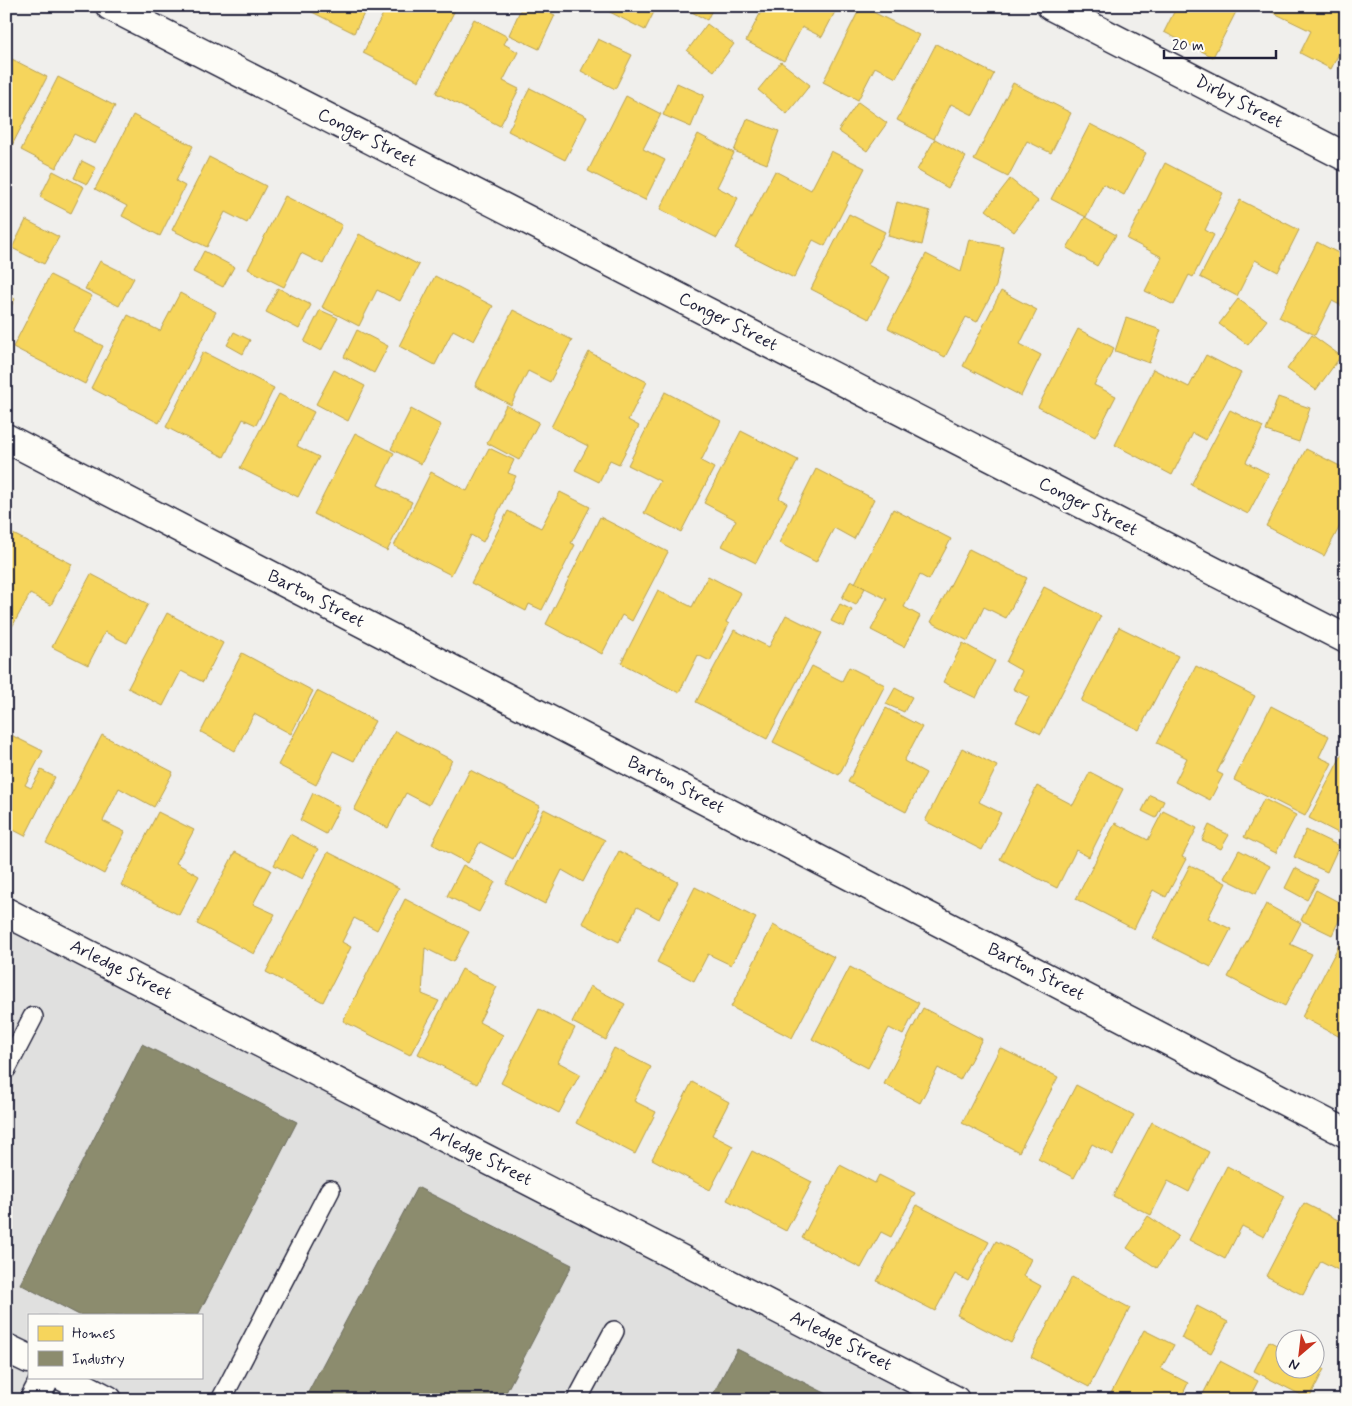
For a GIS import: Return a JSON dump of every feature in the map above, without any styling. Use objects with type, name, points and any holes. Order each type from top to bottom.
[{"type":"street","name":"Conger Street","points":[[110,6],[1346,639]]},
{"type":"street","name":"Dirby Street","points":[[1051,6],[1346,157]]},
{"type":"street","name":"Barton Street","points":[[6,438],[1346,1133]]},
{"type":"street","name":"Arledge Street","points":[[6,912],[955,1400]]},
{"type":"street","points":[[6,1348],[28,1359]]},
{"type":"street","points":[[34,1400],[45,1378]]},
{"type":"street","points":[[66,1378],[108,1400]]},
{"type":"lane","points":[[6,1069],[33,1017]]},
{"type":"lane","points":[[221,1400],[330,1190]]},
{"type":"lane","points":[[578,1400],[614,1331]]},
{"type":"shaded area","points":[[6,923],[941,1400],[6,1400]]},
{"type":"building: Homes","points":[[300,6],[368,6],[354,33]]},
{"type":"building: Homes","points":[[387,6],[457,6],[419,81],[363,53]]},
{"type":"building: Homes","points":[[522,6],[536,6],[555,15],[539,49],[509,35]]},
{"type":"building: Homes","points":[[598,6],[657,6],[645,30]]},
{"type":"building: Homes","points":[[680,6],[714,6],[707,20]]},
{"type":"building: Homes","points":[[764,6],[838,6],[822,37],[802,27],[784,61],[746,41]]},
{"type":"building: Homes","points":[[861,6],[919,35],[896,78],[875,67],[858,100],[823,82]]},
{"type":"building: Homes","points":[[1177,6],[1239,6],[1213,57],[1164,32]]},
{"type":"building: Homes","points":[[1270,6],[1346,6],[1346,40],[1331,69],[1300,53],[1311,31],[1268,10]]},
{"type":"building: Homes","points":[[474,19],[508,37],[504,44],[518,52],[503,81],[519,89],[500,126],[436,93]]},
{"type":"building: Homes","points":[[707,24],[734,44],[714,71],[687,51]]},
{"type":"building: Homes","points":[[598,39],[632,55],[615,89],[581,71]]},
{"type":"building: Homes","points":[[936,44],[994,74],[973,115],[951,104],[934,139],[897,120]]},
{"type":"building: Homes","points":[[6,56],[47,77],[6,157]]},
{"type":"building: Homes","points":[[781,62],[810,85],[787,114],[758,90]]},
{"type":"building: Homes","points":[[58,77],[115,106],[95,144],[74,134],[56,168],[21,150]]},
{"type":"building: Homes","points":[[677,83],[704,95],[691,127],[663,115]]},
{"type":"building: Homes","points":[[1013,83],[1071,113],[1051,153],[1027,141],[1008,177],[974,160]]},
{"type":"building: Homes","points":[[530,88],[587,117],[565,160],[508,131]]},
{"type":"building: Homes","points":[[626,96],[661,114],[643,149],[665,160],[645,200],[588,171]]},
{"type":"building: Homes","points":[[858,102],[887,123],[867,151],[838,131]]},
{"type":"building: Homes","points":[[133,115],[193,146],[176,181],[185,186],[160,236],[122,216],[127,206],[95,189]]},
{"type":"building: Homes","points":[[747,119],[779,131],[767,164],[734,151]]},
{"type":"building: Homes","points":[[1090,124],[1146,153],[1124,195],[1103,184],[1086,217],[1051,199]]},
{"type":"building: Homes","points":[[698,134],[734,153],[717,187],[738,198],[717,238],[660,209]]},
{"type":"building: Homes","points":[[935,139],[966,157],[948,188],[917,170]]},
{"type":"building: Homes","points":[[831,151],[865,168],[825,246],[813,240],[794,278],[735,248],[775,171],[811,190]]},
{"type":"building: Homes","points":[[209,157],[266,186],[247,223],[225,212],[207,247],[172,230]]},
{"type":"building: Homes","points":[[82,161],[96,168],[87,184],[74,178]]},
{"type":"building: Homes","points":[[1165,163],[1223,193],[1205,230],[1214,235],[1193,277],[1189,275],[1174,305],[1145,291],[1162,257],[1127,239]]},
{"type":"building: Homes","points":[[53,171],[84,187],[71,213],[40,197]]},
{"type":"building: Homes","points":[[1010,179],[1038,201],[1014,232],[986,210]]},
{"type":"building: Homes","points":[[285,196],[342,225],[323,264],[301,253],[284,287],[248,269]]},
{"type":"building: Homes","points":[[1240,200],[1299,230],[1278,272],[1255,260],[1237,296],[1200,277]]},
{"type":"building: Homes","points":[[897,202],[930,211],[922,245],[888,236]]},
{"type":"building: Homes","points":[[849,214],[885,232],[868,265],[890,277],[869,319],[811,289]]},
{"type":"building: Homes","points":[[1085,217],[1116,235],[1097,266],[1067,248]]},
{"type":"building: Homes","points":[[26,220],[59,237],[44,264],[12,248]]},
{"type":"building: Homes","points":[[359,234],[419,265],[400,301],[377,290],[359,326],[322,307]]},
{"type":"building: Homes","points":[[969,239],[1004,247],[996,286],[977,322],[966,317],[945,357],[888,328],[926,254],[961,272]]},
{"type":"building: Homes","points":[[1317,242],[1346,257],[1346,308],[1332,301],[1315,335],[1279,317]]},
{"type":"building: Homes","points":[[204,251],[234,267],[223,287],[193,272]]},
{"type":"building: Homes","points":[[100,261],[134,278],[119,306],[85,289]]},
{"type":"building: Homes","points":[[50,275],[92,296],[73,331],[103,346],[85,384],[13,347]]},
{"type":"building: Homes","points":[[435,276],[493,306],[474,341],[453,330],[435,365],[399,346]]},
{"type":"building: Homes","points":[[278,288],[311,305],[299,329],[266,312]]},
{"type":"building: Homes","points":[[1001,291],[1037,310],[1020,344],[1041,355],[1021,396],[963,366]]},
{"type":"building: Homes","points":[[180,293],[216,312],[159,423],[91,388],[128,315],[160,331]]},
{"type":"building: Homes","points":[[6,294],[15,299],[6,316]]},
{"type":"building: Homes","points":[[1238,299],[1267,320],[1248,345],[1219,324]]},
{"type":"building: Homes","points":[[320,310],[338,318],[321,351],[304,342]]},
{"type":"building: Homes","points":[[513,310],[572,340],[550,382],[528,371],[511,405],[475,386]]},
{"type":"building: Homes","points":[[1126,318],[1161,330],[1149,363],[1115,351]]},
{"type":"building: Homes","points":[[1078,329],[1114,348],[1094,385],[1116,396],[1095,437],[1038,407]]},
{"type":"building: Homes","points":[[357,330],[388,346],[374,373],[344,357]]},
{"type":"building: Homes","points":[[234,332],[250,340],[243,354],[227,345]]},
{"type":"building: Homes","points":[[1312,335],[1341,356],[1316,390],[1287,369]]},
{"type":"building: Homes","points":[[203,352],[274,388],[256,425],[243,419],[224,457],[166,427]]},
{"type":"building: Homes","points":[[589,352],[647,382],[628,420],[639,426],[619,464],[610,460],[599,482],[575,470],[588,446],[551,427]]},
{"type":"building: Homes","points":[[1206,355],[1241,373],[1206,440],[1193,433],[1172,475],[1115,445],[1153,369],[1189,387]]},
{"type":"building: Homes","points":[[334,370],[365,386],[348,421],[316,404]]},
{"type":"building: Homes","points":[[665,392],[721,421],[701,461],[714,468],[681,532],[644,513],[660,481],[628,465]]},
{"type":"building: Homes","points":[[279,394],[314,412],[297,446],[319,457],[298,497],[240,468]]},
{"type":"building: Homes","points":[[1278,397],[1310,408],[1299,442],[1266,431]]},
{"type":"building: Homes","points":[[506,405],[539,422],[519,460],[487,443]]},
{"type":"building: Homes","points":[[411,409],[441,425],[421,464],[391,449]]},
{"type":"building: Homes","points":[[1230,410],[1263,427],[1246,462],[1269,474],[1248,514],[1191,485]]},
{"type":"building: Homes","points":[[741,431],[798,460],[779,498],[787,503],[756,563],[722,546],[736,520],[704,503]]},
{"type":"building: Homes","points":[[355,433],[394,453],[378,485],[412,502],[387,551],[314,514]]},
{"type":"building: Homes","points":[[489,448],[514,460],[508,473],[516,476],[483,542],[471,535],[451,575],[394,546],[431,472],[467,491]]},
{"type":"building: Homes","points":[[1306,449],[1342,467],[1346,459],[1346,515],[1324,556],[1266,526]]},
{"type":"building: Homes","points":[[816,469],[874,499],[854,539],[834,528],[816,562],[779,543]]},
{"type":"building: Homes","points":[[560,492],[590,507],[571,543],[575,545],[542,610],[529,604],[526,611],[471,583],[508,511],[541,528]]},
{"type":"building: Homes","points":[[893,509],[951,539],[929,580],[920,575],[904,607],[920,616],[904,647],[871,630],[887,599],[855,583]]},
{"type":"building: Homes","points":[[600,517],[668,552],[632,621],[622,615],[602,654],[546,624]]},
{"type":"building: Homes","points":[[13,534],[72,564],[51,605],[30,594],[12,627],[6,624],[6,548]]},
{"type":"building: Homes","points":[[969,549],[1027,578],[1006,618],[984,607],[968,641],[931,622]]},
{"type":"building: Homes","points":[[91,574],[148,604],[127,643],[105,632],[88,665],[52,647]]},
{"type":"building: Homes","points":[[708,576],[741,593],[726,622],[729,624],[710,661],[698,655],[679,693],[621,663],[658,590],[692,607]]},
{"type":"building: Homes","points":[[851,580],[865,588],[856,605],[842,598]]},
{"type":"building: Homes","points":[[1044,587],[1101,616],[1041,734],[1016,722],[1029,697],[1013,689],[1022,671],[1006,662]]},
{"type":"building: Homes","points":[[840,604],[852,610],[844,627],[831,621]]},
{"type":"building: Homes","points":[[167,613],[223,643],[203,682],[181,671],[163,706],[128,688]]},
{"type":"building: Homes","points":[[786,615],[822,633],[767,739],[696,702],[734,630],[769,647]]},
{"type":"building: Homes","points":[[1119,627],[1178,656],[1139,730],[1081,701]]},
{"type":"building: Homes","points":[[963,643],[995,661],[976,698],[943,682]]},
{"type":"building: Homes","points":[[242,653],[313,691],[291,734],[254,714],[235,751],[201,732]]},
{"type":"building: Homes","points":[[812,666],[842,681],[849,667],[885,685],[839,775],[773,742]]},
{"type":"building: Homes","points":[[1196,666],[1255,696],[1217,772],[1223,775],[1210,800],[1175,782],[1187,758],[1157,743]]},
{"type":"building: Homes","points":[[895,688],[912,697],[904,712],[886,704]]},
{"type":"building: Homes","points":[[317,691],[375,721],[354,761],[333,751],[316,785],[278,765]]},
{"type":"building: Homes","points":[[1271,706],[1329,736],[1319,757],[1332,763],[1305,816],[1234,780]]},
{"type":"building: Homes","points":[[886,708],[922,727],[904,761],[926,773],[906,812],[848,782]]},
{"type":"building: Homes","points":[[395,731],[452,760],[429,805],[406,793],[388,828],[354,810]]},
{"type":"building: Homes","points":[[7,733],[43,751],[25,785],[31,788],[41,770],[55,777],[25,836],[6,826]]},
{"type":"building: Homes","points":[[102,735],[173,772],[154,807],[119,788],[103,821],[125,832],[104,874],[46,843]]},
{"type":"building: Homes","points":[[1346,747],[1346,837],[1309,818]]},
{"type":"building: Homes","points":[[962,748],[997,766],[979,802],[1001,813],[982,850],[925,821]]},
{"type":"building: Homes","points":[[470,770],[540,806],[513,859],[480,842],[468,863],[432,844]]},
{"type":"building: Homes","points":[[1090,772],[1123,789],[1089,857],[1076,850],[1057,888],[1000,859],[1037,786],[1073,805]]},
{"type":"building: Homes","points":[[313,793],[340,807],[326,834],[300,820]]},
{"type":"building: Homes","points":[[1150,795],[1164,801],[1156,818],[1142,811]]},
{"type":"building: Homes","points":[[1264,799],[1296,815],[1276,853],[1244,837]]},
{"type":"building: Homes","points":[[544,809],[605,840],[583,882],[562,870],[545,904],[506,884]]},
{"type":"building: Homes","points":[[1163,811],[1197,828],[1182,857],[1186,859],[1166,897],[1153,890],[1134,929],[1076,899],[1115,823],[1148,840]]},
{"type":"building: Homes","points":[[158,812],[194,830],[176,863],[199,876],[179,915],[121,885]]},
{"type":"building: Homes","points":[[1209,825],[1229,835],[1221,849],[1202,840]]},
{"type":"building: Homes","points":[[1306,830],[1339,846],[1327,872],[1294,857]]},
{"type":"building: Homes","points":[[290,834],[318,849],[302,879],[274,865]]},
{"type":"building: Homes","points":[[1239,850],[1270,866],[1256,894],[1224,878]]},
{"type":"building: Homes","points":[[619,851],[678,882],[659,919],[637,907],[619,942],[582,923]]},
{"type":"building: Homes","points":[[235,852],[271,870],[253,904],[275,914],[254,954],[197,924]]},
{"type":"building: Homes","points":[[328,852],[399,888],[377,930],[354,918],[342,942],[351,947],[323,1002],[266,972]]},
{"type":"building: Homes","points":[[463,865],[495,882],[479,912],[447,896]]},
{"type":"building: Homes","points":[[1190,865],[1226,883],[1208,918],[1231,929],[1211,967],[1153,938]]},
{"type":"building: Homes","points":[[1295,868],[1318,880],[1307,900],[1285,888]]},
{"type":"building: Homes","points":[[695,887],[756,918],[731,965],[708,954],[694,981],[657,962]]},
{"type":"building: Homes","points":[[1316,890],[1346,906],[1332,935],[1301,920]]},
{"type":"building: Homes","points":[[405,899],[469,932],[453,962],[425,948],[422,994],[439,1001],[410,1055],[343,1021]]},
{"type":"building: Homes","points":[[1266,904],[1301,923],[1290,944],[1312,954],[1285,1006],[1228,977]]},
{"type":"building: Homes","points":[[773,925],[834,957],[792,1038],[731,1007]]},
{"type":"building: Homes","points":[[1340,943],[1346,946],[1346,1040],[1302,1017]]},
{"type":"building: Homes","points":[[850,967],[919,1003],[903,1035],[889,1028],[868,1068],[812,1039]]},
{"type":"building: Homes","points":[[462,969],[497,987],[479,1022],[503,1035],[477,1084],[418,1054]]},
{"type":"building: Homes","points":[[590,986],[625,1004],[606,1040],[572,1022]]},
{"type":"building: Homes","points":[[923,1008],[982,1039],[960,1080],[938,1068],[920,1103],[884,1084]]},
{"type":"building: Homes","points":[[539,1009],[575,1028],[558,1062],[580,1074],[559,1113],[501,1083]]},
{"type":"building: Homes","points":[[614,1048],[651,1067],[634,1101],[656,1112],[635,1154],[576,1123]]},
{"type":"building: Homes","points":[[1000,1048],[1058,1077],[1019,1152],[962,1123]]},
{"type":"building: Homes","points":[[692,1082],[729,1102],[712,1135],[733,1146],[710,1190],[652,1159]]},
{"type":"building: Homes","points":[[1076,1085],[1134,1115],[1113,1155],[1092,1144],[1074,1178],[1038,1159]]},
{"type":"building: Homes","points":[[1152,1122],[1209,1152],[1189,1192],[1168,1181],[1151,1215],[1113,1196]]},
{"type":"building: Homes","points":[[752,1151],[812,1182],[786,1231],[727,1200]]},
{"type":"building: Homes","points":[[840,1165],[875,1183],[879,1175],[915,1193],[891,1237],[881,1232],[861,1268],[802,1238]]},
{"type":"building: Homes","points":[[1227,1166],[1285,1196],[1264,1237],[1242,1226],[1225,1259],[1189,1240]]},
{"type":"building: Homes","points":[[1304,1203],[1346,1224],[1346,1266],[1342,1272],[1321,1261],[1303,1295],[1266,1276]]},
{"type":"building: Homes","points":[[917,1205],[989,1242],[968,1281],[955,1274],[935,1311],[877,1281]]},
{"type":"building: Homes","points":[[1148,1216],[1178,1236],[1157,1268],[1127,1248]]},
{"type":"building: Homes","points":[[996,1241],[1031,1259],[1023,1276],[1041,1286],[1011,1343],[957,1315]]},
{"type":"building: Homes","points":[[1072,1277],[1130,1308],[1089,1387],[1031,1357]]},
{"type":"building: Homes","points":[[1197,1306],[1228,1322],[1211,1353],[1181,1338]]},
{"type":"building: Homes","points":[[1144,1330],[1174,1345],[1161,1369],[1188,1383],[1180,1400],[1114,1400],[1109,1397]]},
{"type":"building: Homes","points":[[1269,1341],[1274,1344],[1274,1378],[1320,1378],[1309,1399],[1254,1371]]},
{"type":"building: Homes","points":[[1220,1361],[1258,1381],[1248,1400],[1200,1400]]},
{"type":"building: Industry","points":[[142,1044],[297,1122],[199,1314],[77,1314],[20,1284]]},
{"type":"building: Industry","points":[[417,1187],[572,1265],[502,1400],[304,1400]]},
{"type":"building: Industry","points":[[737,1349],[839,1400],[710,1400]]}]
